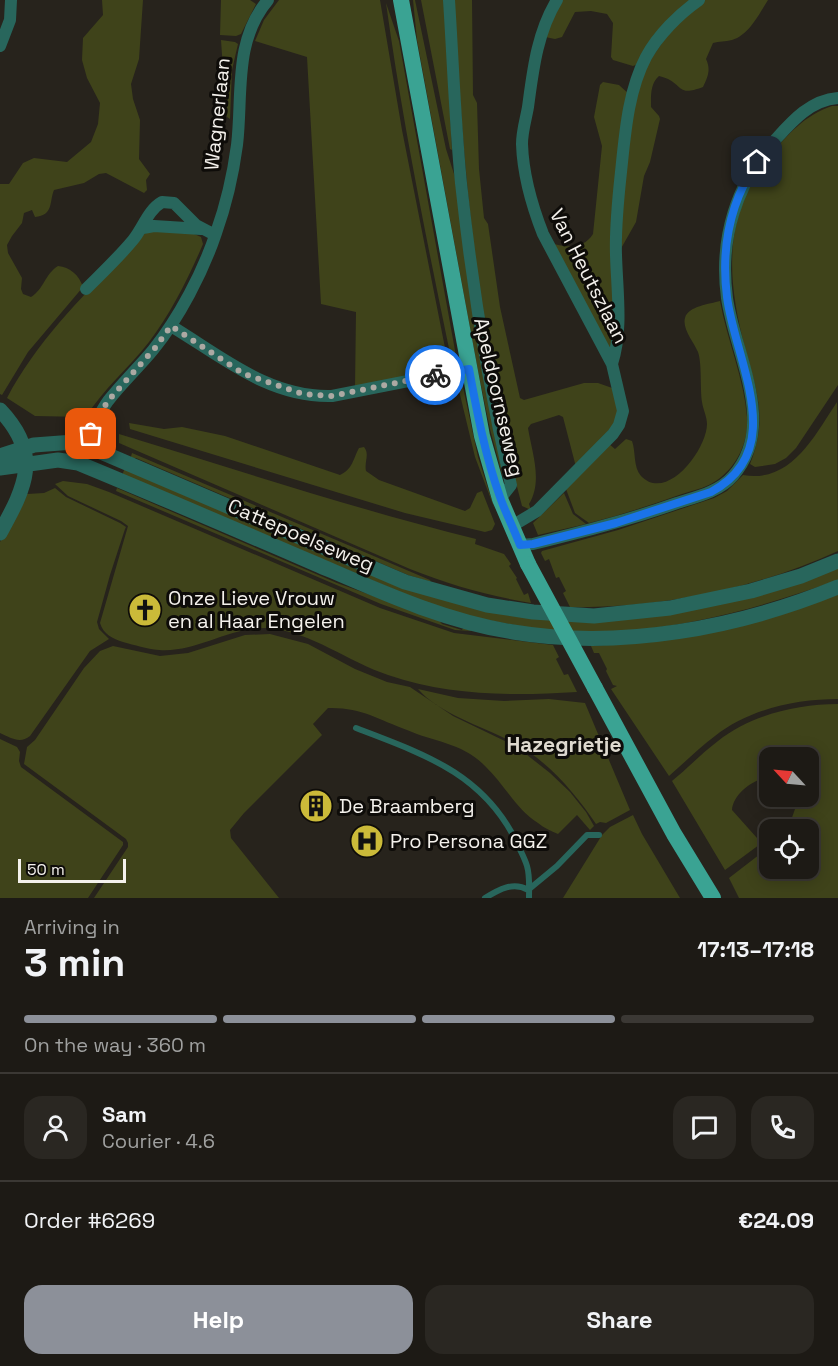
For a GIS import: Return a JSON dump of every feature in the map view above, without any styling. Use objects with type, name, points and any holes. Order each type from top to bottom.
[{"type":"main road","name":"Apeldoornseweg","points":[[401,0],[482,436],[506,492],[512,526],[528,564],[674,834],[713,898]]},
{"type":"street","points":[[0,46],[10,20],[11,0]]},
{"type":"street","name":"Wagnerlaan","points":[[78,463],[107,402],[155,348],[171,326],[215,235],[234,164],[239,125],[241,66],[249,34],[268,0]]},
{"type":"street","name":"Apeldoornseweg","points":[[449,0],[457,131],[470,259],[506,492]]},
{"type":"street","name":"Van Heutszlaan","points":[[512,526],[537,511],[600,448],[619,425],[623,411],[612,364],[543,234],[531,201],[524,160],[523,134],[535,58],[539,41],[557,0]]},
{"type":"street","points":[[612,364],[619,326],[616,251],[618,196],[625,130],[630,109],[641,67],[647,55],[687,8],[699,0]]},
{"type":"street","points":[[520,545],[533,544],[616,523],[711,492],[732,478],[746,457],[752,438],[753,414],[726,296],[725,250],[732,215],[748,176],[786,128],[809,108],[822,101],[838,98]]},
{"type":"street","points":[[86,289],[143,228],[157,205],[166,201],[177,206],[202,229],[215,235]]},
{"type":"street","points":[[171,227],[177,206]]},
{"type":"street","points":[[143,228],[149,226],[202,229]]},
{"type":"street","points":[[171,326],[244,374],[310,395],[332,396],[469,369]]},
{"type":"street","points":[[0,410],[16,431],[24,447],[26,464],[22,489],[0,532]]},
{"type":"street","name":"Cattepoelseweg","points":[[0,456],[24,447],[74,441],[405,582],[487,604],[558,615],[614,615],[705,602],[775,584],[838,561]]},
{"type":"street","name":"Cattepoelseweg","points":[[0,468],[58,460],[78,463],[388,596],[453,618],[512,632],[565,638],[606,639],[643,636],[706,626],[787,605],[838,587]]},
{"type":"street","points":[[558,615],[565,638]]},
{"type":"lane","points":[[356,728],[408,748],[457,772],[477,789],[510,828],[527,866],[529,898]]},
{"type":"lane","points":[[528,890],[557,866],[587,836],[598,835]]},
{"type":"lane","points":[[485,898],[512,886],[520,886],[528,890]]},
{"type":"green space","points":[[102,0],[143,0],[139,59],[131,84],[140,120],[139,159],[150,174],[146,180],[147,190],[144,193],[106,173],[99,174],[84,183],[54,190],[50,207],[45,214],[35,217],[32,210],[24,213],[22,223],[7,245],[8,253],[22,278],[23,294],[31,297],[35,294],[58,266],[73,272],[83,287],[28,352],[2,395],[0,394],[0,184],[9,184],[23,163],[34,158],[67,162],[91,142],[98,124],[100,103],[87,78],[82,60],[83,38],[103,15]]},
{"type":"green space","points":[[221,0],[250,0],[256,4],[241,34],[220,35]]},
{"type":"green space","points":[[279,0],[380,0],[402,130],[449,368],[355,388],[356,312],[321,304],[307,57],[255,41],[264,20]]},
{"type":"green space","points":[[413,0],[415,0],[446,149],[456,180],[503,478],[478,371],[417,40]]},
{"type":"green space","points":[[421,0],[445,0],[452,150],[450,149]]},
{"type":"green space","points":[[454,0],[472,0],[473,95],[477,103],[479,169],[484,218],[488,224],[500,307],[520,398],[524,400],[584,383],[598,383],[615,389],[618,401],[617,421],[576,467],[563,417],[559,415],[531,424],[528,428],[536,476],[529,504],[531,510],[522,506],[494,381],[484,318],[462,128]]},
{"type":"green space","points":[[562,0],[695,0],[638,64],[633,66],[613,60],[611,57],[613,23],[607,14],[591,11],[575,12],[562,37],[555,39],[545,37]]},
{"type":"green space","points":[[704,0],[768,0],[744,34],[732,40],[713,43],[706,59],[708,73],[703,87],[683,90],[673,82],[659,76],[654,83],[651,107],[660,119],[650,162],[644,176],[636,222],[619,252],[628,131],[645,68],[673,27]]},
{"type":"green space","points":[[386,3],[399,41],[458,367],[453,368],[408,141]]},
{"type":"green space","points":[[221,40],[238,44],[232,70],[230,119],[226,114]]},
{"type":"green space","points":[[603,82],[619,85],[630,95],[615,326],[611,347],[608,347],[554,244],[576,246],[585,242],[593,234],[602,146],[594,117],[600,85]]},
{"type":"green space","points":[[832,106],[838,106],[838,385],[796,448],[786,458],[775,464],[755,467],[750,464],[758,433],[759,406],[735,297],[732,273],[736,226],[743,202],[769,157],[805,120]]},
{"type":"green space","points":[[151,231],[192,233],[201,237],[203,244],[179,294],[157,331],[100,397],[86,417],[35,416],[7,398],[35,353],[69,312],[144,234]]},
{"type":"green space","points":[[720,301],[747,417],[744,443],[737,459],[716,481],[707,486],[589,523],[575,513],[566,489],[609,444],[615,449],[626,439],[632,441],[638,472],[651,483],[662,483],[673,478],[693,459],[705,435],[707,424],[702,402],[698,352],[685,327],[685,318],[695,308]]},
{"type":"green space","points":[[460,373],[478,457],[495,510],[475,457],[455,374]]},
{"type":"green space","points":[[837,402],[838,551],[775,576],[707,594],[638,604],[570,607],[559,577],[556,578],[549,559],[545,561],[542,551],[618,530],[714,498],[727,491],[743,475],[760,476],[775,472],[788,465],[800,454],[820,429]]},
{"type":"green space","points":[[129,423],[164,429],[182,427],[225,436],[340,475],[350,467],[359,448],[364,447],[367,452],[366,471],[379,480],[465,511],[470,508],[477,493],[482,491],[495,524],[492,530],[485,532],[405,513],[130,429]]},
{"type":"green space","points":[[119,434],[341,502],[476,539],[475,544],[504,554],[511,564],[509,566],[524,595],[528,593],[531,603],[470,589],[410,569],[119,443]]},
{"type":"green space","points":[[132,453],[431,582],[408,575],[136,458],[130,460]]},
{"type":"green space","points":[[125,467],[383,579],[553,619],[557,633],[451,613],[122,476]]},
{"type":"green space","points":[[63,481],[87,484],[109,492],[380,608],[454,633],[553,645],[559,657],[556,659],[564,675],[568,674],[577,692],[505,694],[435,687],[388,675],[300,635],[269,628],[241,631],[187,648],[173,650],[150,649],[123,642],[109,636],[100,623],[128,526],[68,496],[55,484]]},
{"type":"green space","points":[[55,488],[66,497],[126,527],[97,622],[99,629],[109,639],[90,651],[30,736],[23,740],[15,739],[0,733],[0,542],[27,494],[44,493]]},
{"type":"green space","points":[[117,488],[337,583],[438,619],[442,624],[462,630],[465,625],[472,627],[471,631],[455,630],[381,604],[116,491]]},
{"type":"green space","points":[[564,493],[573,514],[586,524],[538,535],[533,523]]},
{"type":"green space","points":[[838,566],[838,580],[763,605],[687,623],[626,631],[570,631],[567,620],[596,620]]},
{"type":"green space","points":[[838,594],[838,699],[806,701],[758,712],[715,736],[669,776],[611,689],[617,686],[613,685],[599,653],[594,653],[591,646],[652,642]]},
{"type":"green space","points":[[270,634],[308,644],[355,669],[387,682],[410,687],[453,716],[517,747],[570,792],[594,826],[590,830],[577,815],[558,834],[553,832],[523,811],[492,773],[467,752],[360,712],[328,708],[313,724],[322,735],[230,830],[231,838],[279,898],[94,898],[128,847],[128,843],[126,839],[24,764],[27,747],[35,740],[84,668],[100,651],[113,646],[160,656],[188,653],[245,635]]},
{"type":"green space","points":[[418,689],[458,698],[504,701],[549,699],[585,703],[630,810],[606,823],[596,824],[570,789],[538,759],[514,743],[438,706]]},
{"type":"green space","points":[[838,704],[838,898],[739,898],[729,878],[759,855],[759,879],[819,879],[819,819],[792,819],[795,807],[819,807],[819,747],[759,747],[759,780],[740,793],[732,810],[757,838],[759,845],[725,870],[672,781],[706,750],[745,724],[791,709]]},
{"type":"green space","points":[[0,739],[17,747],[20,752],[21,767],[123,842],[88,898],[0,898]]},
{"type":"green space","points":[[633,815],[680,898],[563,898],[602,835],[610,827]]},
{"type":"way so far","points":[[91,434],[107,402],[155,348],[171,326],[244,374],[303,394],[332,396],[435,375]]},
{"type":"place","name":"Onze Lieve Vrouw en al Haar Engelen","points":[[145,610]]},
{"type":"place","name":"De Braamberg","points":[[316,806]]},
{"type":"place","name":"Pro Persona GGZ","points":[[367,841]]},
{"type":"district","name":"Hazegrietje","points":[[564,745]]},
{"type":"route","points":[[435,375],[469,369],[482,436],[491,468],[500,499],[520,545],[533,544],[616,523],[711,492],[722,486],[732,478],[746,457],[754,428],[752,401],[726,296],[724,261],[732,215],[744,184],[757,162]]}]
